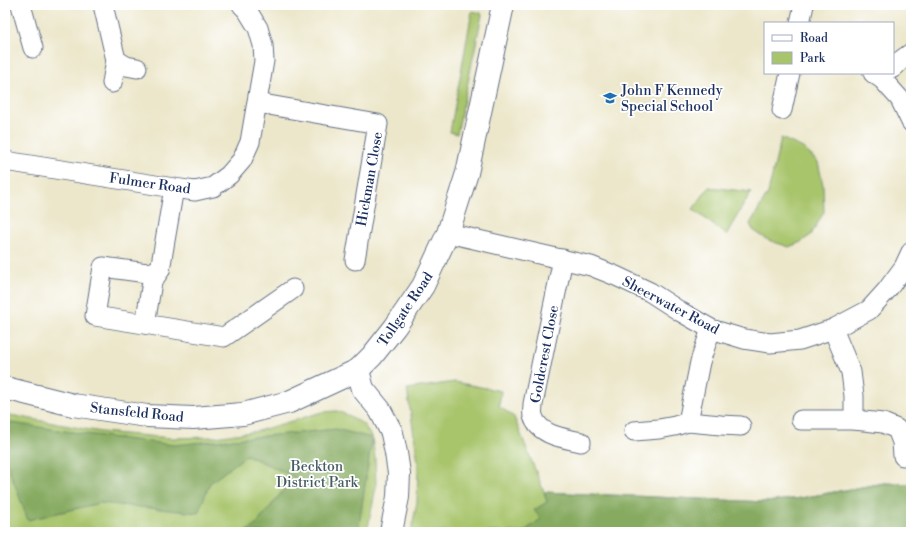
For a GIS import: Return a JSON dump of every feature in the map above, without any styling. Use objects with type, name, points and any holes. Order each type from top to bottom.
[{"type":"street","points":[[21,5],[33,48]]},
{"type":"street","points":[[103,5],[116,60],[112,83]]},
{"type":"street","name":"Fulmer Road","points":[[5,161],[195,191],[213,187],[229,175],[242,160],[250,142],[264,61],[263,45],[258,28],[247,10],[242,5]]},
{"type":"street","name":"Tollgate Road","points":[[358,370],[372,356],[395,327],[423,286],[448,233],[467,173],[503,5]]},
{"type":"street","points":[[800,22],[804,5]]},
{"type":"street","points":[[894,66],[911,53]]},
{"type":"street","points":[[116,60],[126,66],[137,68]]},
{"type":"street","points":[[782,110],[790,74]]},
{"type":"street","points":[[885,74],[900,99],[911,122]]},
{"type":"street","name":"Hickman Close","points":[[257,104],[378,124],[355,260]]},
{"type":"street","points":[[145,324],[152,282],[160,270],[174,188]]},
{"type":"street","name":"Sheerwater Road","points":[[448,233],[591,266],[650,292],[711,329],[744,339],[770,343],[800,340],[833,329],[869,310],[909,264]]},
{"type":"street","name":"Goldcrest Close","points":[[563,259],[533,404],[534,416],[540,427],[549,434],[581,442]]},
{"type":"street","points":[[160,270],[147,273],[103,267],[95,316],[224,337],[293,289]]},
{"type":"street","points":[[688,422],[700,362],[711,329]]},
{"type":"street","points":[[833,329],[851,372],[854,396],[854,420]]},
{"type":"street","points":[[358,370],[363,389],[380,410],[392,433],[399,473],[398,497],[391,532]]},
{"type":"street","name":"Stansfeld Road","points":[[5,388],[73,405],[147,416],[193,418],[243,414],[289,402],[358,370]]},
{"type":"street","points":[[801,420],[854,420],[883,423],[897,429],[902,442],[903,456]]},
{"type":"street","points":[[634,431],[659,429],[688,422],[741,426]]},
{"type":"green space","points":[[472,11],[481,13],[482,15],[457,134],[450,132]]},
{"type":"green space","points":[[781,138],[803,148],[818,162],[823,185],[824,212],[811,235],[801,242],[789,247],[768,240],[753,230],[750,224],[768,193]]},
{"type":"green space","points":[[709,187],[751,192],[726,235],[693,209]]},
{"type":"green space","points":[[455,382],[501,391],[499,406],[514,417],[544,492],[766,502],[801,498],[884,483],[911,484],[911,532],[411,532],[417,502],[418,462],[407,389]]},
{"type":"green space","name":"Beckton District Park","points":[[337,411],[350,416],[363,424],[372,438],[375,458],[376,487],[367,532],[5,532],[5,414],[101,432],[172,438],[215,437],[258,431],[322,412]]},
{"type":"green space","name":"Beckton District Park","points":[[5,422],[174,445],[336,429],[372,438],[358,532],[243,532],[254,527],[294,477],[247,455],[210,483],[198,513],[100,503],[28,520],[5,461]]},
{"type":"green space","points":[[884,483],[911,484],[911,532],[523,532],[541,519],[534,510],[547,502],[544,492],[766,502],[801,498]]},
{"type":"place","name":"John F Kennedy Special School","points":[[610,98]]}]
